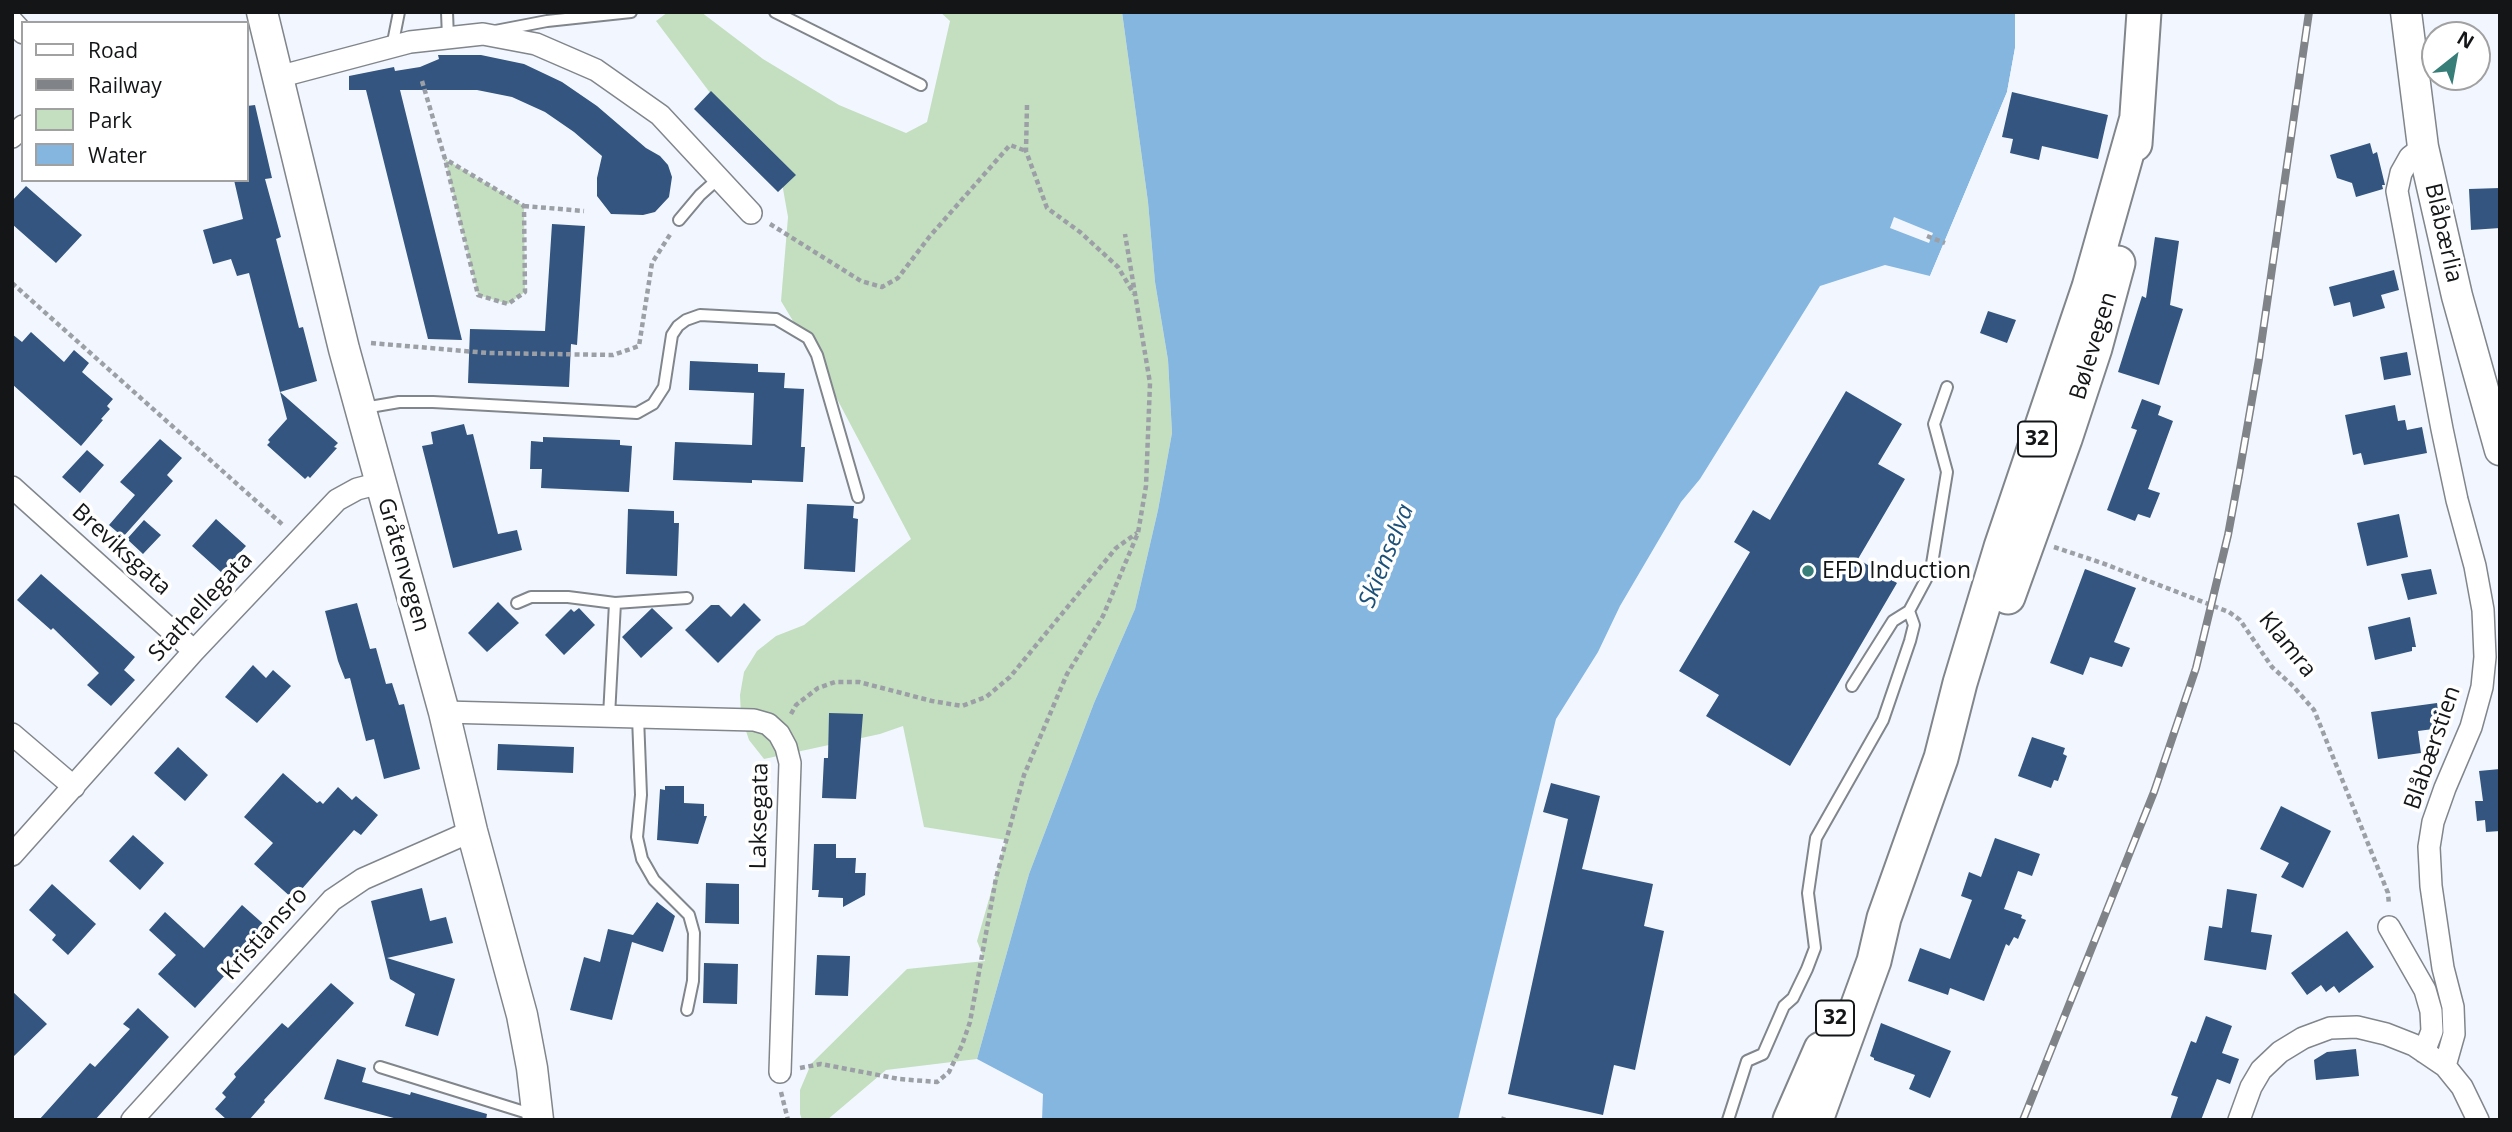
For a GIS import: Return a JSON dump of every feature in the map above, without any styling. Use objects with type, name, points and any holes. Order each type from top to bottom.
[{"type":"main road","name":"Bølevegen","points":[[1816,1120],[1874,961],[1884,918],[1941,758],[1975,689],[2026,537],[2065,439],[2110,295],[2134,183],[2144,12]]},
{"type":"main road","name":"Bølevegen","points":[[1790,1120],[1861,959],[1884,918]]},
{"type":"street","name":"Gråtenvegen","points":[[262,12],[344,349],[444,712],[472,831],[522,1015],[538,1118]]},
{"type":"street","name":"Blåbærlia","points":[[2406,12],[2423,147],[2454,284],[2500,450]]},
{"type":"street","points":[[278,77],[410,42],[482,34],[536,44],[596,70],[660,115],[751,213]]},
{"type":"street","name":"Blåbærstien","points":[[2423,147],[2410,157],[2401,173],[2397,191],[2454,488],[2483,610],[2485,657],[2482,687],[2471,727],[2433,822],[2429,847],[2431,886],[2443,968],[2453,1007],[2454,1034],[2445,1066]]},
{"type":"street","name":"Stathellegata","points":[[12,855],[194,651],[337,500],[357,489],[380,483]]},
{"type":"street","name":"Breviksgata","points":[[12,487],[194,651]]},
{"type":"street","name":"Laksegata","points":[[444,712],[754,720],[768,724],[779,734],[790,763],[780,1072]]},
{"type":"street","points":[[12,734],[74,787]]},
{"type":"street","name":"Kristiansro","points":[[132,1120],[332,901],[363,879],[472,831]]},
{"type":"street","points":[[2389,927],[2425,990],[2431,1011],[2432,1031],[2424,1052]]},
{"type":"street","points":[[2239,1120],[2251,1087],[2261,1070],[2280,1052],[2304,1038],[2330,1028],[2357,1027],[2386,1034],[2424,1052],[2445,1066],[2462,1087],[2478,1120]]},
{"type":"lane","points":[[392,47],[398,12]]},
{"type":"lane","points":[[447,12],[447,38]]},
{"type":"lane","points":[[482,34],[524,24],[631,12]]},
{"type":"lane","points":[[775,12],[921,85]]},
{"type":"lane","points":[[679,220],[719,178]]},
{"type":"lane","points":[[361,409],[390,403],[433,402],[637,413],[653,404],[664,387],[672,335],[686,320],[699,315],[776,319],[808,338],[817,355],[858,497]]},
{"type":"lane","points":[[1852,686],[1893,621],[1909,611],[1931,570],[1947,472],[1934,424],[1947,387]]},
{"type":"lane","points":[[517,603],[531,597],[568,597],[615,603],[687,598]]},
{"type":"lane","points":[[609,716],[615,603]]},
{"type":"lane","points":[[1728,1120],[1747,1061],[1763,1054],[1784,1006],[1793,998],[1815,948],[1808,893],[1816,838],[1883,719],[1914,625],[1909,611]]},
{"type":"lane","points":[[638,717],[641,795],[637,837],[642,859],[654,880],[690,915],[694,933],[692,981],[687,1010]]},
{"type":"lane","points":[[380,1067],[538,1118]]},
{"type":"path","points":[[422,81],[445,159],[478,295],[508,304],[525,292],[524,206]]},
{"type":"path","points":[[1027,105],[1026,151],[1047,208],[1080,232],[1118,267],[1136,296]]},
{"type":"path","points":[[751,213],[861,281],[882,286],[898,278],[930,236],[1010,145],[1026,151]]},
{"type":"path","points":[[445,159],[524,206],[584,211]]},
{"type":"path","points":[[344,349],[369,343],[488,353],[614,355],[639,346],[652,263],[679,220]]},
{"type":"path","points":[[780,1072],[821,1064],[899,1079],[937,1082],[949,1072],[970,1022],[996,878],[1024,775],[1067,674],[1103,616],[1138,533],[1146,486],[1150,383],[1125,234]]},
{"type":"path","points":[[1927,236],[1945,243]]},
{"type":"path","points":[[12,283],[300,540]]},
{"type":"path","points":[[779,734],[796,705],[818,688],[835,682],[859,682],[962,706],[986,697],[1010,677],[1116,548],[1138,533]]},
{"type":"path","name":"Klamra","points":[[2026,537],[2229,612],[2240,620],[2272,667],[2314,710],[2388,893],[2389,927]]},
{"type":"green space","points":[[668,12],[701,12],[763,59],[839,105],[906,133],[927,122],[950,21],[940,12],[1122,12],[1148,202],[1155,282],[1168,360],[1172,433],[1158,510],[1135,609],[1094,703],[1029,874],[977,1059],[886,1070],[827,1120],[802,1120],[800,1114],[800,1090],[811,1064],[907,969],[985,961],[977,941],[1006,840],[924,827],[903,726],[880,734],[764,759],[749,740],[741,716],[740,695],[744,672],[757,651],[776,636],[804,625],[911,539],[817,361],[781,301],[788,217],[780,172],[723,110],[656,21]]},
{"type":"green space","points":[[445,159],[524,206],[525,292],[508,304],[478,295]]},
{"type":"water","name":"Skienselva","points":[[1122,12],[2015,12],[2015,48],[2007,92],[1930,276],[1885,265],[1820,286],[1700,479],[1681,502],[1620,606],[1598,652],[1556,719],[1458,1120],[1042,1120],[1043,1094],[977,1059],[1029,874],[1094,703],[1135,609],[1158,510],[1172,433],[1168,360],[1155,282],[1148,202]]},
{"type":"pier","points":[[2015,12],[2018,12],[2018,49],[2011,93],[1933,278],[1930,276],[2007,92],[2015,48]]},
{"type":"pier","points":[[1894,217],[1933,233],[1929,243],[1890,228]]},
{"type":"building","points":[[438,55],[481,55],[524,64],[562,82],[660,156],[668,165],[672,177],[669,197],[655,212],[643,215],[611,214],[597,196],[597,178],[602,156],[545,112],[512,97],[477,90],[400,90],[462,340],[428,339],[366,90],[349,90],[349,76],[394,67],[395,71],[420,67],[439,59]]},
{"type":"building","points":[[711,91],[796,175],[778,192],[694,109]]},
{"type":"building","points":[[2012,92],[2108,115],[2098,159],[2042,146],[2039,160],[2010,153],[2013,139],[2002,137]]},
{"type":"building","points":[[255,105],[272,178],[265,179],[281,237],[276,239],[299,328],[303,327],[317,381],[280,392],[338,443],[334,447],[337,448],[310,478],[308,476],[305,479],[267,445],[270,442],[268,440],[287,419],[249,273],[237,276],[231,259],[213,264],[203,230],[243,219],[234,182],[248,182],[248,106]]},
{"type":"building","points":[[2370,143],[2373,154],[2377,152],[2385,185],[2382,185],[2383,189],[2356,197],[2352,183],[2337,178],[2330,155]]},
{"type":"building","points":[[26,186],[82,235],[56,263],[12,224],[12,201]]},
{"type":"building","points":[[2500,188],[2500,228],[2471,230],[2469,189]]},
{"type":"building","points":[[552,224],[585,226],[577,345],[571,344],[569,387],[468,383],[470,329],[545,331]]},
{"type":"building","points":[[2155,237],[2179,241],[2170,305],[2183,309],[2159,385],[2118,372],[2142,296],[2146,298]]},
{"type":"building","points":[[2394,270],[2399,290],[2381,295],[2385,308],[2353,317],[2350,302],[2334,306],[2329,287]]},
{"type":"building","points":[[1988,311],[2016,320],[2007,343],[1980,333]]},
{"type":"building","points":[[31,332],[64,362],[74,350],[89,363],[82,372],[113,399],[107,406],[110,409],[101,419],[103,420],[81,446],[12,384],[12,334],[22,342]]},
{"type":"building","points":[[2407,352],[2411,375],[2384,380],[2380,357]]},
{"type":"building","points":[[690,361],[758,364],[758,372],[785,373],[784,388],[804,389],[801,447],[805,447],[803,482],[673,480],[675,442],[752,445],[754,393],[689,390]]},
{"type":"building","name":"EFD Induction","points":[[1846,391],[1902,424],[1878,464],[1905,479],[1858,559],[1897,583],[1790,766],[1706,716],[1719,695],[1679,671],[1750,552],[1734,542],[1753,510],[1770,520]]},
{"type":"building","points":[[2142,399],[2161,406],[2158,415],[2173,421],[2148,489],[2160,493],[2150,518],[2138,514],[2135,521],[2107,510],[2137,430],[2131,428]]},
{"type":"building","points":[[2395,405],[2398,421],[2405,420],[2407,430],[2422,427],[2427,453],[2364,465],[2361,453],[2353,455],[2345,415]]},
{"type":"building","points":[[464,424],[467,435],[473,434],[498,534],[517,530],[522,550],[453,568],[422,446],[433,444],[431,432]]},
{"type":"building","points":[[543,437],[620,440],[620,445],[632,446],[629,492],[541,488],[542,469],[530,469],[531,441],[543,442]]},
{"type":"building","points":[[160,439],[182,458],[167,475],[173,481],[123,537],[109,525],[135,495],[120,482]]},
{"type":"building","points":[[87,450],[104,465],[80,493],[62,477]]},
{"type":"building","points":[[807,504],[854,506],[853,518],[858,519],[855,572],[804,569]]},
{"type":"building","points":[[628,509],[674,511],[674,523],[679,523],[677,576],[626,574]]},
{"type":"building","points":[[2399,514],[2408,557],[2367,566],[2357,523]]},
{"type":"building","points":[[216,519],[246,546],[222,573],[192,546]]},
{"type":"building","points":[[144,520],[161,535],[143,554],[127,539]]},
{"type":"building","points":[[2085,569],[2136,588],[2114,642],[2130,648],[2122,667],[2090,657],[2083,675],[2050,663]]},
{"type":"building","points":[[2431,569],[2437,594],[2408,600],[2401,574]]},
{"type":"building","points":[[41,574],[135,657],[124,670],[135,680],[111,706],[87,685],[99,673],[53,628],[51,630],[17,600]]},
{"type":"building","points":[[498,602],[519,623],[487,652],[468,633]]},
{"type":"building","points":[[357,603],[370,649],[376,648],[386,684],[392,683],[399,705],[404,704],[420,769],[384,779],[374,739],[366,741],[350,678],[345,679],[338,661],[325,611]]},
{"type":"building","points":[[744,603],[761,620],[718,663],[685,630],[711,605],[719,605],[731,617]]},
{"type":"building","points":[[579,608],[595,625],[564,655],[545,635],[571,609],[574,612]]},
{"type":"building","points":[[652,608],[673,628],[641,658],[622,637]]},
{"type":"building","points":[[2410,617],[2416,647],[2412,647],[2412,651],[2375,660],[2368,627]]},
{"type":"building","points":[[253,665],[266,678],[273,670],[291,686],[257,723],[225,697]]},
{"type":"building","points":[[2437,703],[2441,728],[2418,731],[2421,753],[2378,759],[2371,712]]},
{"type":"building","points":[[829,713],[863,714],[856,799],[822,798],[824,758],[828,758]]},
{"type":"building","points":[[2032,737],[2065,748],[2063,754],[2067,756],[2058,781],[2054,780],[2051,788],[2018,776]]},
{"type":"building","points":[[498,744],[574,747],[573,773],[497,770]]},
{"type":"building","points":[[178,747],[208,775],[185,801],[154,773]]},
{"type":"building","points":[[2500,769],[2500,831],[2486,832],[2485,820],[2477,821],[2475,801],[2483,801],[2479,771]]},
{"type":"building","points":[[283,773],[317,803],[320,801],[323,804],[338,787],[352,800],[356,796],[378,815],[361,835],[354,830],[293,899],[254,864],[273,843],[244,817]]},
{"type":"building","points":[[1551,783],[1600,796],[1582,869],[1653,884],[1644,926],[1664,931],[1635,1070],[1614,1065],[1603,1115],[1508,1094],[1568,819],[1543,812]]},
{"type":"building","points":[[665,786],[684,786],[684,803],[704,804],[704,816],[707,816],[698,844],[657,840],[660,789],[665,790]]},
{"type":"building","points":[[2281,806],[2331,831],[2303,888],[2281,877],[2289,863],[2260,849]]},
{"type":"building","points":[[133,835],[164,863],[140,890],[109,861]]},
{"type":"building","points":[[1995,838],[2040,854],[2032,876],[2018,871],[2004,909],[2022,915],[2021,918],[2026,920],[2018,939],[2014,937],[2009,946],[2006,944],[1984,1001],[1950,988],[1948,995],[1908,981],[1920,948],[1950,959],[1972,900],[1961,896],[1969,872],[1981,877]]},
{"type":"building","points":[[814,844],[836,844],[836,858],[856,858],[855,873],[866,873],[865,895],[843,907],[843,898],[818,897],[819,890],[812,890]]},
{"type":"building","points":[[706,883],[739,884],[739,924],[705,923]]},
{"type":"building","points":[[52,884],[96,924],[68,955],[52,940],[56,935],[29,910]]},
{"type":"building","points":[[422,888],[430,921],[446,917],[453,943],[387,958],[455,979],[438,1036],[405,1026],[415,994],[390,979],[371,901]]},
{"type":"building","points":[[2227,889],[2257,894],[2251,932],[2272,935],[2266,970],[2204,960],[2209,926],[2222,928]]},
{"type":"building","points":[[657,902],[675,916],[663,952],[632,942],[612,1020],[570,1010],[584,957],[600,962],[608,929],[633,935]]},
{"type":"building","points":[[242,905],[268,928],[195,1008],[158,974],[176,955],[149,930],[165,912],[204,948]]},
{"type":"building","points":[[2347,931],[2374,967],[2339,993],[2334,986],[2326,992],[2321,985],[2307,995],[2291,973]]},
{"type":"building","points":[[817,955],[850,956],[848,996],[815,995]]},
{"type":"building","points":[[704,963],[738,964],[737,1004],[703,1003]]},
{"type":"building","points":[[331,983],[354,1003],[264,1100],[249,1120],[227,1120],[215,1109],[226,1097],[222,1093],[236,1077],[234,1074],[282,1023],[288,1028]]},
{"type":"building","points":[[12,991],[47,1024],[12,1058]]},
{"type":"building","points":[[138,1008],[169,1037],[95,1120],[39,1120],[90,1063],[95,1067],[130,1029],[123,1024]]},
{"type":"building","points":[[2206,1016],[2232,1026],[2222,1053],[2239,1059],[2230,1084],[2217,1079],[2201,1120],[2170,1120],[2178,1097],[2171,1095],[2191,1041],[2196,1043]]},
{"type":"building","points":[[1881,1023],[1951,1051],[1930,1098],[1909,1089],[1915,1075],[1874,1060],[1870,1056]]},
{"type":"building","points":[[2356,1049],[2359,1076],[2316,1080],[2314,1060],[2327,1052]]},
{"type":"building","points":[[337,1059],[366,1068],[362,1082],[410,1095],[411,1092],[487,1114],[486,1120],[401,1120],[324,1099]]},
{"type":"railway","points":[[2023,1120],[2154,792],[2196,668],[2228,535],[2259,359],[2309,12]]},
{"type":"place","name":"EFD Induction","points":[[1808,571]]}]
